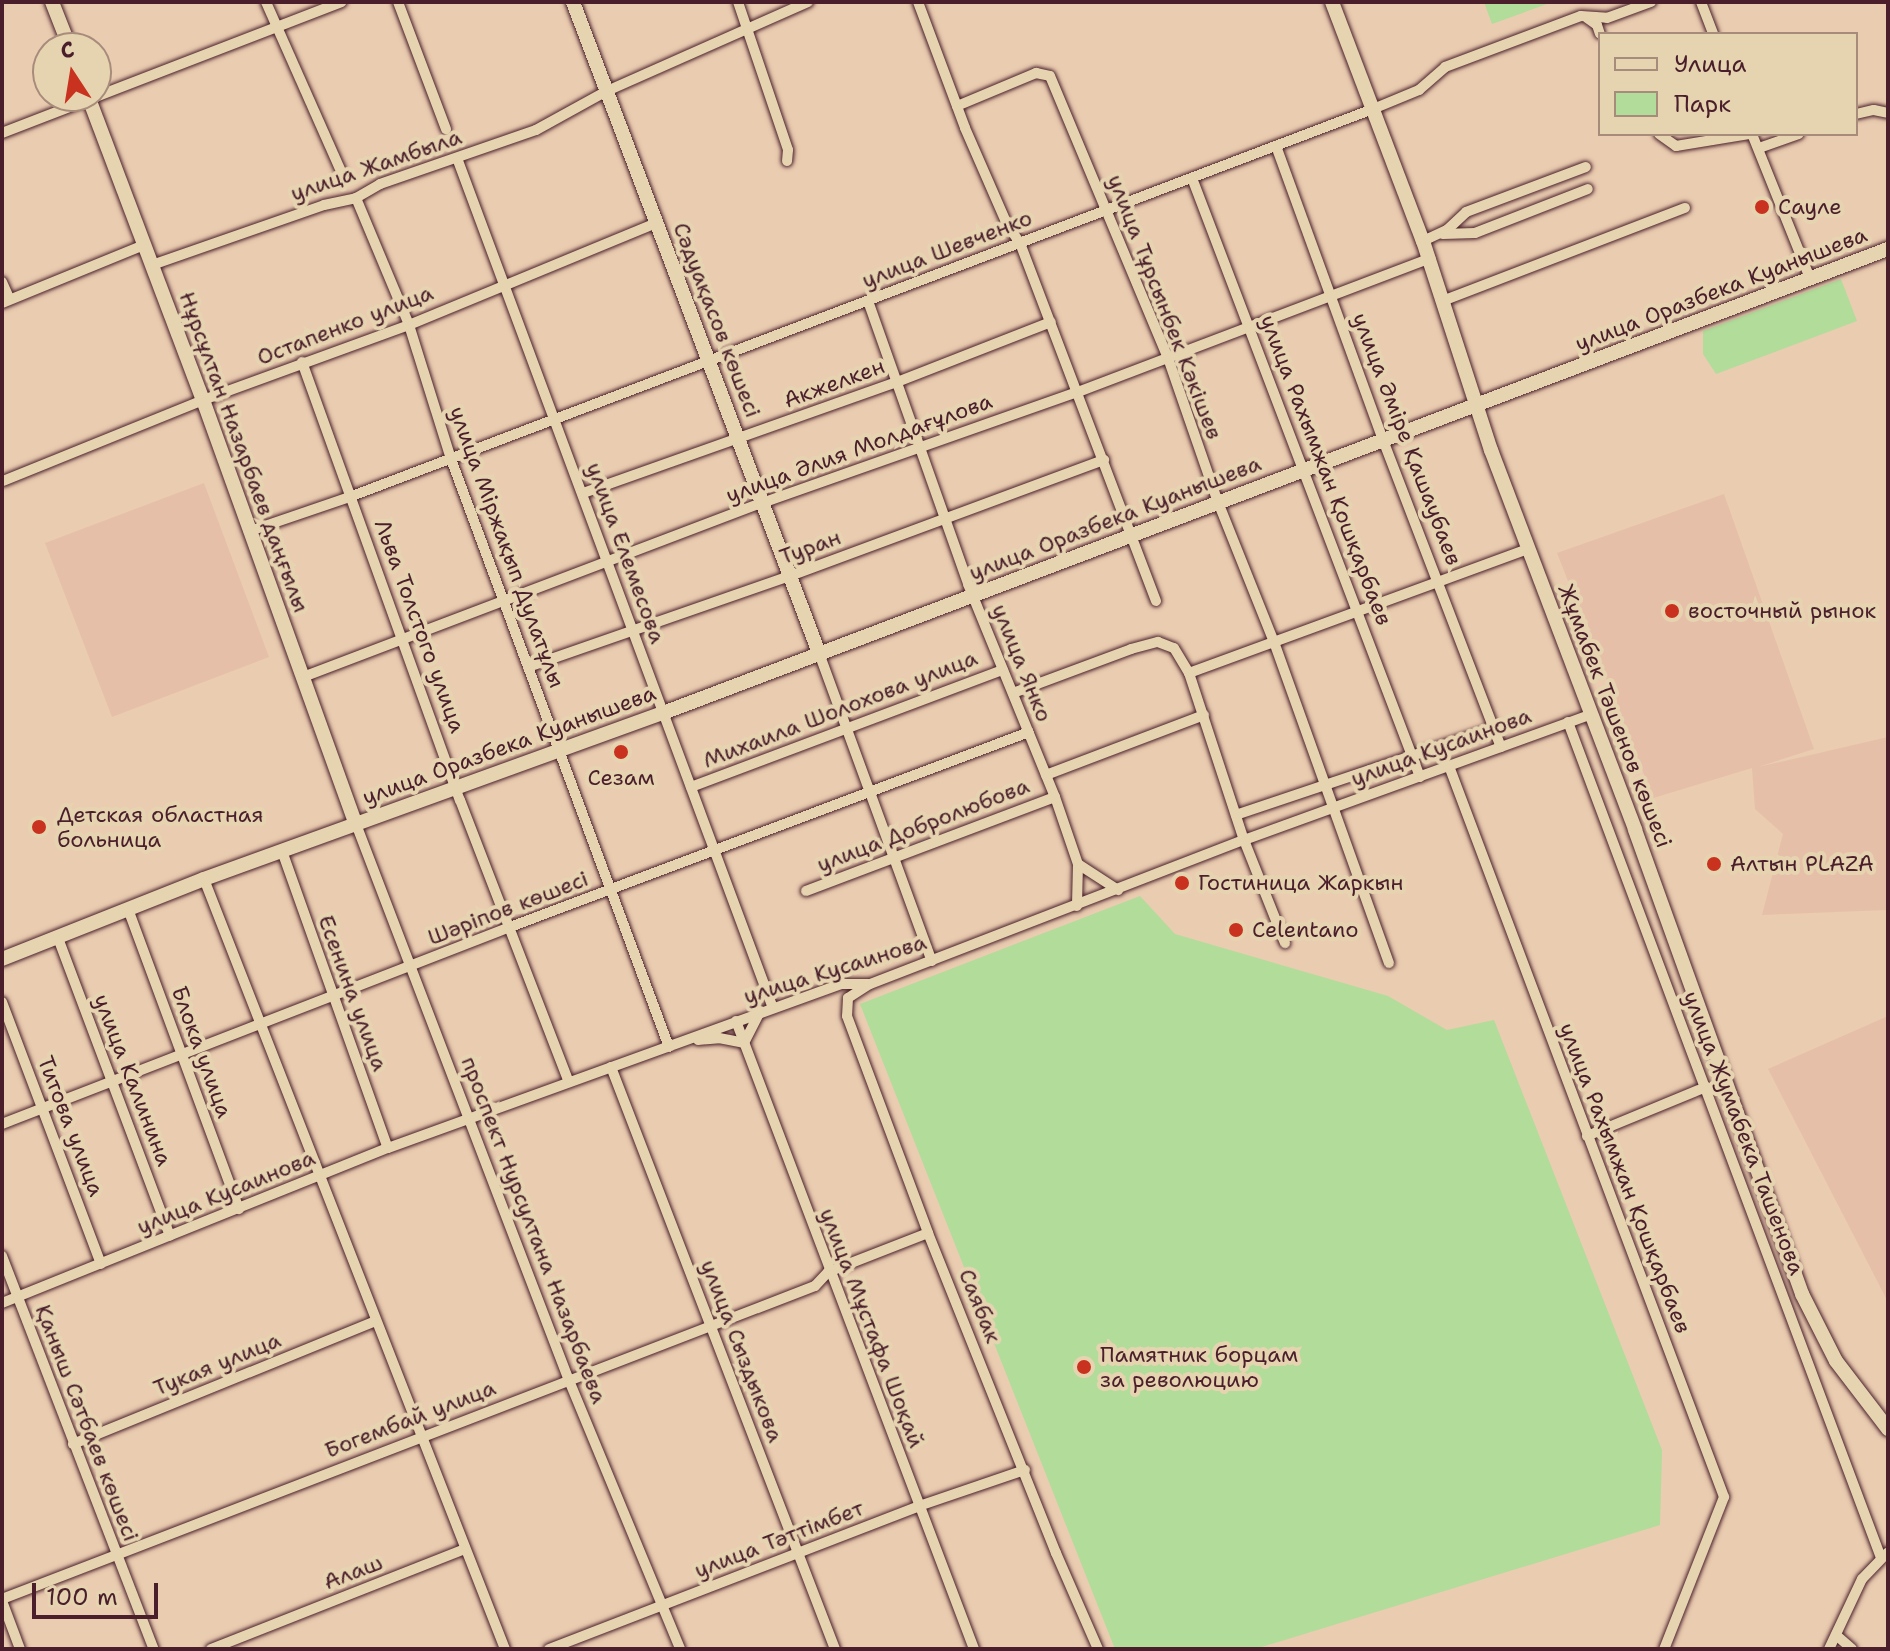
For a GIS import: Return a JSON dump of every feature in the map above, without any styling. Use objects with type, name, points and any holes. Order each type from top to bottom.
[{"type":"street","points":[[52,2],[64,32]]},
{"type":"street","points":[[266,2],[341,171]]},
{"type":"street","points":[[112,89],[342,2]]},
{"type":"street","points":[[398,2],[446,129]]},
{"type":"street","name":"Сәдуақасов көшесі","points":[[573,2],[819,653]]},
{"type":"street","points":[[738,2],[788,150],[787,161]]},
{"type":"street","name":"улица Жамбыла","points":[[152,265],[324,205],[356,198],[380,184],[554,123],[607,91],[747,26],[808,2]]},
{"type":"street","points":[[918,2],[957,106],[1007,224],[1020,243],[1156,601]]},
{"type":"street","name":"Жұмабек Тәшенов көшесі","points":[[1332,2],[1445,300],[1527,549],[1592,714],[1818,1331],[1836,1361],[1888,1429]]},
{"type":"street","name":"улица Шевченко","points":[[250,531],[451,459],[1373,109],[1419,90],[1445,67],[1581,16],[1607,18],[1651,2]]},
{"type":"street","points":[[1701,2],[1712,32]]},
{"type":"street","points":[[1581,16],[1597,25],[1599,32]]},
{"type":"street","name":"улица Тұрсынбек Кәкішев","points":[[957,106],[1036,73],[1050,76],[1168,358],[1218,502],[1335,808],[1389,963]]},
{"type":"street","points":[[1858,114],[1874,110],[1888,113]]},
{"type":"street","points":[[2,133],[54,112]]},
{"type":"street","name":"Нұрсұлтан Назарбаев даңғылы","points":[[93,112],[203,400],[356,824]]},
{"type":"street","points":[[1661,136],[1671,145],[1736,136]]},
{"type":"street","points":[[1751,136],[1759,148],[1810,278]]},
{"type":"street","points":[[1759,148],[1793,136]]},
{"type":"street","name":"улица Әміре Қашаубаев","points":[[1276,146],[1383,440],[1501,747]]},
{"type":"street","name":"улица Елемесова","points":[[457,158],[557,419],[773,1008]]},
{"type":"street","points":[[1441,234],[1466,212],[1586,167]]},
{"type":"street","name":"улица Рахымжан Қошқарбаев","points":[[1192,178],[1420,777]]},
{"type":"street","points":[[1423,241],[1441,234],[1475,233],[1588,189]]},
{"type":"street","name":"улица Міржақып Дулатұлы","points":[[356,198],[409,325],[451,459],[669,1047]]},
{"type":"street","points":[[1445,300],[1685,208]]},
{"type":"street","name":"Остапенко улица","points":[[3,481],[203,400],[409,325],[657,223]]},
{"type":"street","points":[[2,282],[5,301],[144,245]]},
{"type":"street","name":"улица Оразбека Куанышева","points":[[2,959],[204,879],[559,752],[1888,249]]},
{"type":"street","name":"улица Әлия Молдағұлова","points":[[303,677],[762,503],[1078,392],[1430,258]]},
{"type":"street","name":"улица Янко","points":[[868,301],[973,595],[1055,797],[1078,864],[1077,906]]},
{"type":"street","name":"Акжелкен","points":[[583,493],[897,382],[1051,322]]},
{"type":"street","name":"Льва Толстого улица","points":[[302,362],[457,789],[569,1082]]},
{"type":"street","name":"Туран","points":[[528,667],[790,576],[1104,460]]},
{"type":"street","points":[[1189,673],[1527,549]]},
{"type":"street","points":[[1013,693],[1131,649],[1158,642],[1174,648],[1189,673],[1244,840],[1285,943]]},
{"type":"street","points":[[819,653],[932,961]]},
{"type":"street","name":"Михаила Шолохова улица","points":[[691,787],[1003,670]]},
{"type":"street","name":"улица Кусаинова","points":[[2,1303],[388,1148],[760,1011],[841,984],[870,984],[1244,840],[1592,714]]},
{"type":"street","points":[[1046,775],[1204,715]]},
{"type":"street","name":"улица Жумабека Ташенова","points":[[1568,722],[1885,1555]]},
{"type":"street","points":[[1236,815],[1327,787],[1494,728]]},
{"type":"street","name":"Шәріпов көшесі","points":[[2,1124],[510,927],[1029,732]]},
{"type":"street","name":"улица Рахымжан Қошқарбаев","points":[[1449,766],[1724,1497],[1664,1649]]},
{"type":"street","name":"улица Добролюбова","points":[[806,891],[1055,797]]},
{"type":"street","name":"проспект Нурсултана Назарбаева","points":[[356,824],[413,966],[568,1378],[680,1649]]},
{"type":"street","name":"Есенина улица","points":[[282,851],[388,1148]]},
{"type":"street","points":[[1078,864],[1118,890]]},
{"type":"street","points":[[204,879],[505,1649]]},
{"type":"street","name":"Блока улица","points":[[128,909],[239,1209]]},
{"type":"street","name":"улица Калинина","points":[[58,938],[170,1236]]},
{"type":"street","name":"Саябак","points":[[870,984],[848,998],[847,1016],[928,1233],[1056,1553],[1098,1649]]},
{"type":"street","name":"Титова улица","points":[[2,1002],[101,1264]]},
{"type":"street","points":[[684,1041],[719,1038],[744,1043],[760,1011]]},
{"type":"street","name":"улица Мұстафа Шоқай","points":[[736,1021],[828,1272],[974,1649]]},
{"type":"street","points":[[1698,1067],[1718,1059]]},
{"type":"street","name":"улица Сыздыкова","points":[[611,1067],[835,1649]]},
{"type":"street","points":[[1587,1136],[1706,1087]]},
{"type":"street","name":"Богембай улица","points":[[2,1600],[115,1553],[568,1378],[815,1286],[828,1272],[928,1233]]},
{"type":"street","name":"Қаныш Сәтбаев көшесі","points":[[2,1256],[154,1649]]},
{"type":"street","name":"Тукая улица","points":[[73,1444],[376,1321]]},
{"type":"street","name":"улица Тәттімбет","points":[[549,1649],[919,1506],[1025,1470]]},
{"type":"street","name":"Алаш","points":[[211,1649],[465,1549]]},
{"type":"street","points":[[1829,1649],[1862,1579],[1885,1555]]},
{"type":"street","points":[[2,1600],[20,1649]]},
{"type":"street","points":[[1836,1635],[1852,1649]]},
{"type":"shaded area","points":[[204,483],[269,657],[112,717],[45,543]]},
{"type":"shaded area","name":"восточный рынок","points":[[1724,494],[1814,749],[1758,767],[1888,737],[1888,910],[1762,915],[1783,834],[1755,809],[1752,768],[1650,799],[1647,782],[1557,553]]},
{"type":"shaded area","points":[[1888,1016],[1888,1302],[1768,1069]]},
{"type":"green space","points":[[1484,2],[1547,2],[1547,4],[1492,24]]},
{"type":"green space","points":[[1841,279],[1857,321],[1716,374],[1703,354],[1703,331]]},
{"type":"green space","points":[[1140,896],[1175,934],[1388,996],[1447,1030],[1494,1020],[1662,1450],[1660,1525],[1255,1649],[1115,1649],[860,1004]]},
{"type":"place","name":"Сауле","points":[[1762,207]]},
{"type":"place","name":"восточный рынок","points":[[1672,611]]},
{"type":"place","name":"Сезам","points":[[621,752]]},
{"type":"place","name":"Детская областная больница","points":[[39,827]]},
{"type":"place","name":"Алтын PLAZA","points":[[1714,864]]},
{"type":"place","name":"Гостиница Жаркын","points":[[1182,883]]},
{"type":"place","name":"Celentano","points":[[1236,930]]},
{"type":"place","name":"Памятник борцам за революцию","points":[[1084,1367]]}]
